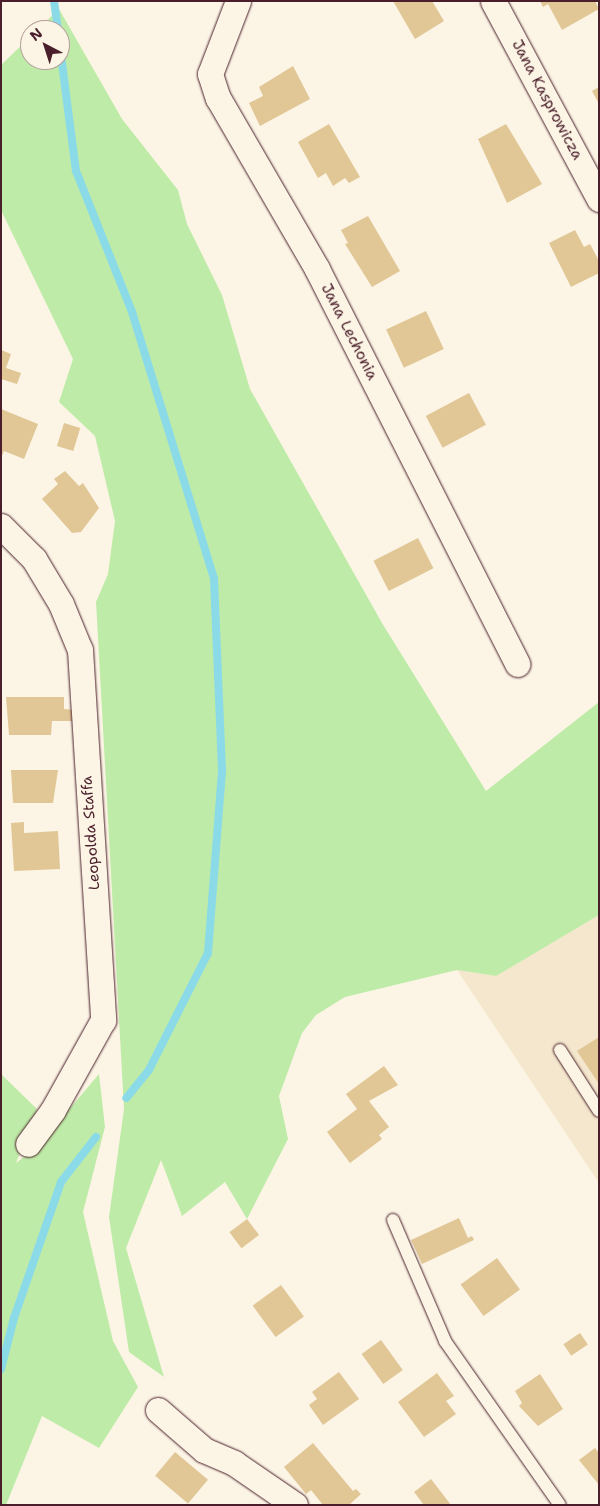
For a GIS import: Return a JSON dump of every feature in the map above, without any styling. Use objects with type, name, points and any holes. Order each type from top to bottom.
[{"type":"street","name":"Jana Lechonia","points":[[238,1],[210,74],[218,98],[317,269],[517,664]]},
{"type":"street","name":"Jana Kasprowicza","points":[[493,1],[599,199]]},
{"type":"street","name":"Leopolda Staffa","points":[[1,526],[34,559],[61,604],[80,650],[104,1020],[53,1110],[28,1144]]},
{"type":"street","points":[[158,1410],[204,1450],[234,1463],[295,1505]]},
{"type":"lane","points":[[560,1050],[599,1110]]},
{"type":"lane","points":[[393,1220],[445,1341],[560,1505]]},
{"type":"shaded area","points":[[599,915],[599,1183],[457,970],[496,976]]},
{"type":"green space","points":[[59,9],[65,20],[47,20]]},
{"type":"green space","points":[[70,28],[122,119],[178,190],[187,224],[222,295],[250,389],[382,623],[486,791],[599,702],[599,915],[496,976],[457,970],[345,997],[316,1015],[302,1033],[279,1096],[288,1139],[247,1219],[225,1182],[182,1216],[161,1160],[126,1248],[164,1377],[129,1352],[109,1217],[124,1109],[96,602],[108,574],[115,521],[95,436],[59,402],[73,359],[1,210],[1,65],[20,47],[20,70],[70,70]]},
{"type":"green space","points":[[1,1074],[37,1109],[16,1163],[37,1147],[99,1074],[105,1127],[83,1212],[113,1341],[138,1387],[99,1448],[42,1416],[6,1505],[1,1505]]},
{"type":"building","points":[[393,1],[432,1],[444,21],[415,39]]},
{"type":"building","points":[[540,1],[595,1],[599,9],[562,30],[548,4],[543,7]]},
{"type":"building","points":[[293,66],[310,99],[260,126],[249,103],[263,96],[259,87]]},
{"type":"building","points":[[599,87],[599,104],[592,91]]},
{"type":"building","points":[[329,124],[360,177],[349,183],[345,178],[333,186],[326,173],[318,178],[298,142]]},
{"type":"building","points":[[506,124],[542,184],[507,203],[478,139]]},
{"type":"building","points":[[368,216],[400,271],[372,287],[345,244],[348,243],[341,230]]},
{"type":"building","points":[[575,230],[584,247],[590,244],[599,261],[599,273],[571,287],[549,243]]},
{"type":"building","points":[[426,311],[444,349],[404,368],[386,330]]},
{"type":"building","points":[[1,350],[11,354],[6,368],[21,373],[17,384],[1,379]]},
{"type":"building","points":[[469,393],[486,425],[443,448],[426,416]]},
{"type":"building","points":[[1,409],[38,424],[24,459],[4,451],[1,458]]},
{"type":"building","points":[[64,423],[80,428],[73,451],[57,446]]},
{"type":"building","points":[[65,471],[79,486],[83,483],[99,508],[81,532],[72,533],[42,499],[58,484],[54,479]]},
{"type":"building","points":[[418,538],[433,568],[389,591],[373,561]]},
{"type":"building","points":[[6,697],[64,697],[64,709],[76,710],[76,721],[52,721],[51,735],[9,735]]},
{"type":"building","points":[[11,770],[58,770],[53,803],[13,803]]},
{"type":"building","points":[[24,822],[24,833],[58,831],[60,869],[14,871],[11,823]]},
{"type":"building","points":[[599,1037],[599,1084],[577,1051]]},
{"type":"building","points":[[384,1066],[398,1085],[369,1101],[389,1127],[379,1135],[382,1139],[350,1163],[327,1132],[357,1109],[346,1094]]},
{"type":"building","points":[[459,1218],[468,1238],[472,1236],[474,1240],[422,1264],[411,1240]]},
{"type":"building","points":[[247,1219],[259,1235],[241,1248],[229,1232]]},
{"type":"building","points":[[497,1258],[520,1290],[484,1316],[461,1284]]},
{"type":"building","points":[[281,1285],[304,1317],[276,1337],[253,1306]]},
{"type":"building","points":[[580,1333],[588,1345],[571,1356],[563,1344]]},
{"type":"building","points":[[381,1340],[403,1370],[383,1384],[362,1354]]},
{"type":"building","points":[[339,1372],[359,1399],[323,1425],[309,1405],[317,1399],[312,1392]]},
{"type":"building","points":[[437,1373],[454,1396],[446,1401],[456,1414],[424,1437],[398,1402]]},
{"type":"building","points":[[540,1374],[563,1409],[538,1426],[519,1406],[522,1403],[515,1391]]},
{"type":"building","points":[[313,1443],[353,1491],[356,1489],[361,1494],[349,1505],[323,1505],[311,1490],[306,1494],[284,1467]]},
{"type":"building","points":[[595,1448],[599,1453],[599,1485],[579,1460]]},
{"type":"building","points":[[175,1452],[208,1480],[188,1503],[155,1476]]},
{"type":"building","points":[[431,1479],[451,1505],[424,1505],[414,1492]]},
{"type":"waterway","points":[[54,1],[57,20]]},
{"type":"waterway","points":[[63,70],[76,171],[132,312],[214,579],[222,771],[208,953],[149,1070],[126,1098]]},
{"type":"waterway","points":[[1,1369],[14,1318],[61,1182],[96,1137]]}]
